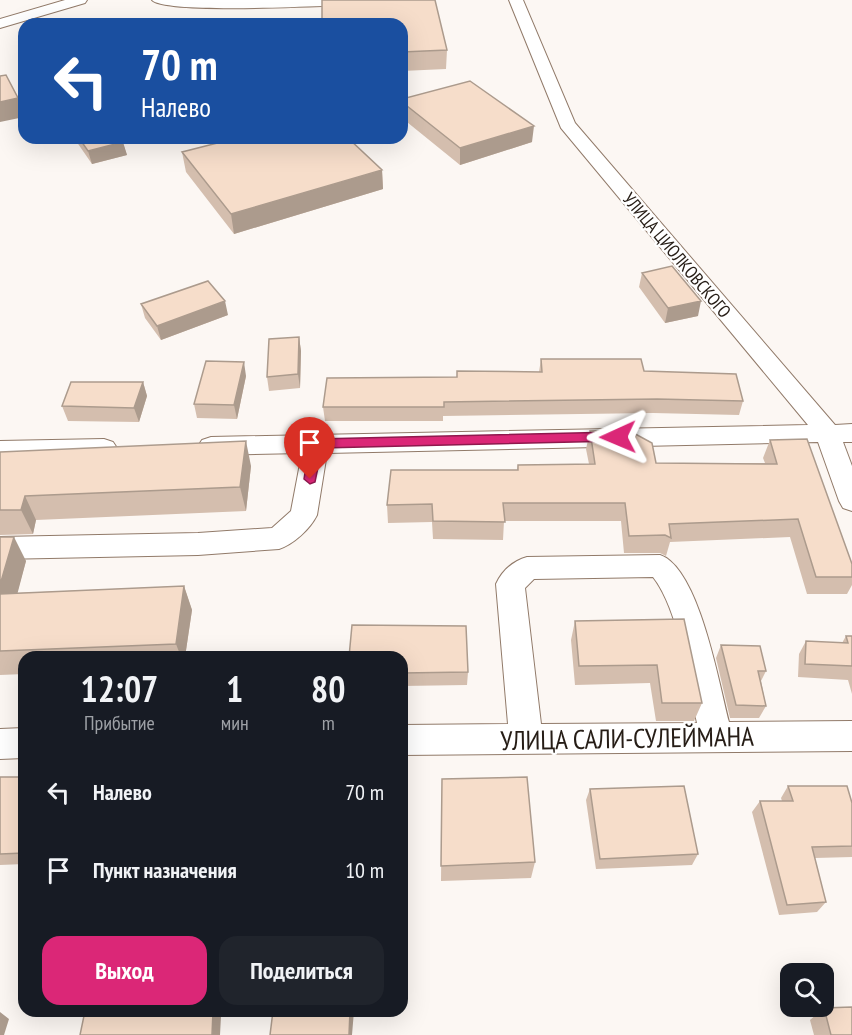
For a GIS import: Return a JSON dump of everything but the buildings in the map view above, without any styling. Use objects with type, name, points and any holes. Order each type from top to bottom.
[{"type":"street","points":[[20,18],[80,0]]},
{"type":"street","points":[[169,0],[202,4],[369,0]]},
{"type":"street","name":"УЛИЦА ЦИОЛКОВСКОГО","points":[[516,0],[567,124],[827,432],[852,501]]},
{"type":"street","points":[[0,24],[18,19]]},
{"type":"street","points":[[187,446],[852,433]]},
{"type":"street","points":[[0,548],[198,544],[279,538],[304,515],[316,443]]},
{"type":"street","points":[[0,450],[129,447]]},
{"type":"street","points":[[526,739],[510,584],[527,568],[660,566],[674,583],[693,638],[716,737]]},
{"type":"street","name":"УЛИЦА САЛИ-СУЛЕЙМАНА","points":[[408,740],[852,736]]},
{"type":"street","points":[[0,744],[18,743]]},
{"type":"route","points":[[310,479],[316,443],[618,437]]}]
